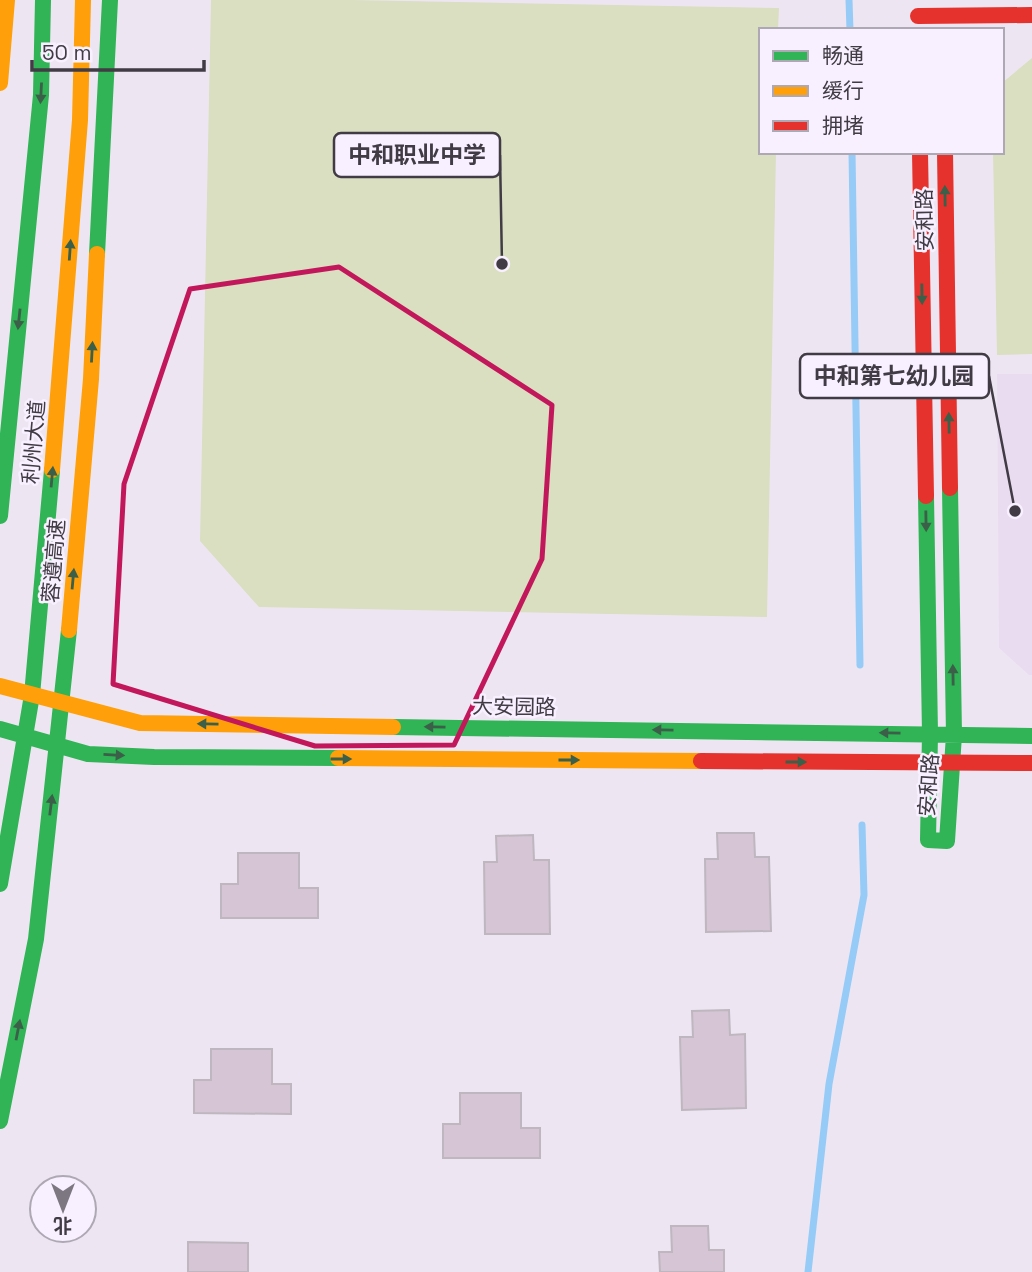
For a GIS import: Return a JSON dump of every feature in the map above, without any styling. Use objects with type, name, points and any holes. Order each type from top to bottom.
[{"type":"main road","points":[[0,83],[7,0]]},
{"type":"main road","name":"利州大道","points":[[0,516],[41,95],[43,0]]},
{"type":"main road","name":"利州大道","points":[[0,884],[32,695],[80,120],[83,0]]},
{"type":"main road","name":"蓉遵高速","points":[[0,1121],[36,939],[60,727],[91,379],[110,0]]},
{"type":"main road","points":[[918,15],[1032,15]]},
{"type":"main road","name":"安和路","points":[[920,154],[930,734],[928,840],[947,841],[954,735],[945,154]]},
{"type":"main road","name":"大安园路","points":[[0,686],[140,723],[1032,736]]},
{"type":"main road","points":[[0,729],[88,754],[153,757],[1032,763]]},
{"type":"highlighted area","points":[[339,267],[552,405],[542,559],[454,745],[315,746],[113,684],[124,484],[190,289]]},
{"type":"shaded area","points":[[997,374],[1032,374],[1032,675],[999,648]]},
{"type":"green space","points":[[211,0],[779,8],[778,28],[759,28],[759,154],[776,154],[767,617],[259,607],[200,541]]},
{"type":"green space","points":[[1032,58],[1032,354],[997,355],[993,154],[1004,154],[1004,81]]},
{"type":"building","points":[[717,833],[754,833],[755,857],[769,857],[771,931],[706,932],[705,859],[718,859]]},
{"type":"building","points":[[533,835],[534,860],[549,860],[550,934],[485,934],[484,862],[497,862],[496,836]]},
{"type":"building","points":[[238,853],[299,853],[299,888],[318,888],[318,918],[221,918],[221,884],[238,884]]},
{"type":"building","points":[[729,1010],[730,1035],[745,1034],[746,1108],[682,1110],[680,1037],[693,1037],[692,1011]]},
{"type":"building","points":[[211,1049],[272,1049],[272,1084],[291,1084],[291,1114],[194,1113],[194,1080],[211,1080]]},
{"type":"building","points":[[460,1093],[521,1093],[521,1128],[540,1128],[540,1158],[443,1158],[443,1124],[460,1124]]},
{"type":"building","points":[[671,1226],[708,1226],[709,1250],[724,1250],[724,1272],[660,1272],[659,1252],[672,1252]]},
{"type":"building","points":[[188,1242],[248,1243],[248,1272],[188,1272]]},
{"type":"waterway","points":[[849,0],[850,28]]},
{"type":"waterway","points":[[852,154],[860,665]]},
{"type":"waterway","points":[[808,1272],[829,1084],[864,895],[862,825]]},
{"type":"traffic: fast","points":[[0,516],[41,95],[43,0]]},
{"type":"traffic: fast","points":[[97,254],[110,0]]},
{"type":"traffic: fast","points":[[0,884],[32,695],[52,470]]},
{"type":"traffic: fast","points":[[926,496],[930,734],[928,840],[947,841],[954,735],[950,488]]},
{"type":"traffic: fast","points":[[0,1121],[36,939],[69,630]]},
{"type":"traffic: fast","points":[[393,727],[1032,736]]},
{"type":"traffic: fast","points":[[0,729],[88,754],[338,758]]},
{"type":"traffic: slow","points":[[0,83],[7,0]]},
{"type":"traffic: slow","points":[[52,470],[80,120],[83,0]]},
{"type":"traffic: slow","points":[[69,630],[91,379],[97,254]]},
{"type":"traffic: slow","points":[[0,686],[140,723],[393,727]]},
{"type":"traffic: slow","points":[[338,758],[701,761]]},
{"type":"traffic: jam","points":[[918,16],[1032,15]]},
{"type":"traffic: jam","points":[[920,154],[926,496]]},
{"type":"traffic: jam","points":[[945,154],[950,488]]},
{"type":"traffic: jam","points":[[701,761],[1032,763]]},
{"type":"place","name":"中和职业中学","points":[[502,264]]},
{"type":"place","name":"中和第七幼儿园","points":[[1015,511]]}]
